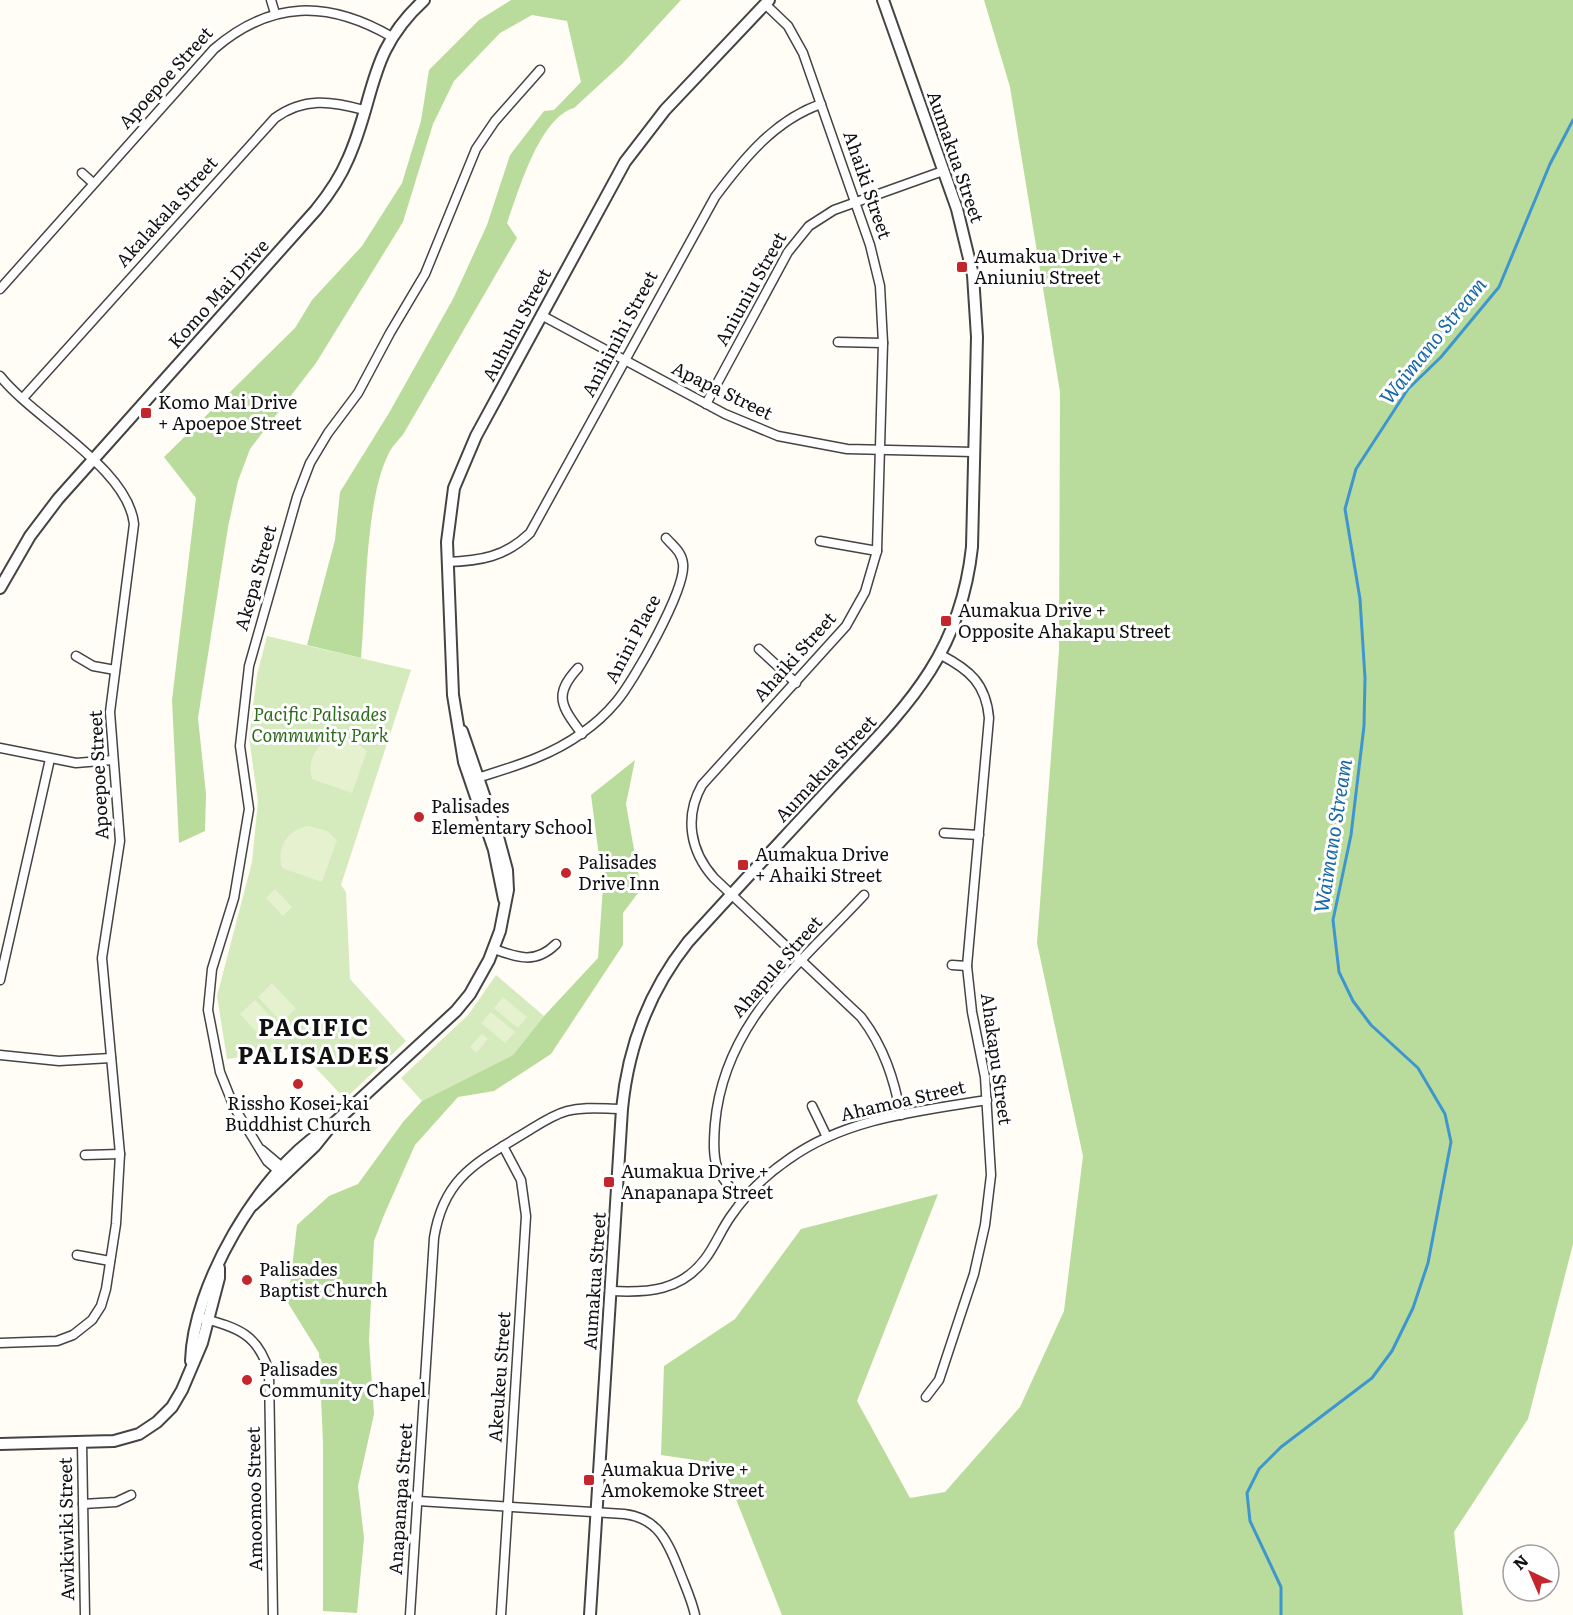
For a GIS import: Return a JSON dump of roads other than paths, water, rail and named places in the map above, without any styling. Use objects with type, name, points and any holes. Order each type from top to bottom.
[{"type":"street","points":[[271,0],[274,10]]},
{"type":"street","name":"Komo Mai Drive","points":[[0,588],[41,520],[316,210],[335,185],[349,158],[379,63],[392,37],[424,0]]},
{"type":"street","name":"Aumakua Street","points":[[590,1615],[622,1109],[632,1050],[654,993],[681,952],[903,710],[941,655],[959,614],[969,571],[977,337],[974,286],[963,229],[883,0]]},
{"type":"street","name":"Ahaiki Street","points":[[767,2],[794,34],[856,203],[880,286],[883,343],[877,551],[872,575],[855,612],[836,640],[711,773],[697,795],[691,826],[698,857],[705,868],[847,1001],[870,1029],[891,1071],[901,1115]]},
{"type":"street","name":"Auhuhu Street","points":[[0,1444],[82,1443],[126,1439],[150,1427],[166,1415],[179,1397],[191,1364],[192,1341],[203,1318],[211,1276],[219,1268],[254,1205],[309,1140],[331,1126],[463,1003],[484,972],[494,949],[504,899],[475,779],[459,739],[451,676],[447,562],[451,505],[462,465],[615,178],[637,145],[665,110],[767,2]]},
{"type":"street","name":"Apoepoe Street","points":[[1,284],[225,38],[244,23],[274,10],[300,5],[337,9],[359,17],[392,37]]},
{"type":"street","name":"Akepa Street","points":[[281,1171],[257,1146],[244,1127],[224,1084],[208,1010],[212,969],[234,898],[249,809],[240,746],[240,728],[252,651],[297,497],[310,463],[328,433],[358,393],[397,320],[416,292],[435,253],[476,149],[495,121],[540,70]]},
{"type":"street","name":"Akalakala Street","points":[[23,398],[275,118],[290,108],[314,102],[336,102],[364,110]]},
{"type":"street","name":"Anihinihi Street","points":[[447,562],[491,558],[513,548],[530,533],[700,221],[725,183],[781,123],[821,104]]},
{"type":"street","name":"Aniuniu Street","points":[[706,404],[794,242],[808,226],[824,215],[944,171]]},
{"type":"street","points":[[82,173],[93,183]]},
{"type":"street","name":"Apapa Street","points":[[542,315],[706,404],[756,428],[796,441],[828,447],[974,452]]},
{"type":"street","points":[[838,342],[883,343]]},
{"type":"street","name":"Apoepoe Street","points":[[0,376],[120,487],[133,513],[133,537],[110,712],[120,841],[102,958],[120,1154],[119,1195],[110,1261],[101,1306],[81,1331],[57,1341],[0,1343]]},
{"type":"street","name":"Anini Place","points":[[475,779],[544,756],[582,734],[607,713],[629,685],[679,588],[683,560],[681,553],[666,538]]},
{"type":"street","points":[[820,542],[877,551]]},
{"type":"street","points":[[759,649],[796,683]]},
{"type":"street","name":"Ahakapu Street","points":[[926,1397],[939,1380],[980,1249],[991,1175],[987,1100],[967,966],[989,718],[988,705],[984,692],[972,673],[941,655]]},
{"type":"street","points":[[76,656],[93,666],[115,670]]},
{"type":"street","points":[[578,668],[564,683],[562,693],[565,708],[582,734]]},
{"type":"street","points":[[0,748],[76,763],[113,760]]},
{"type":"street","points":[[0,980],[50,759]]},
{"type":"street","points":[[944,832],[979,835]]},
{"type":"street","name":"Ahapule Street","points":[[743,1200],[723,1182],[714,1160],[717,1102],[730,1056],[749,1023],[803,960],[864,895]]},
{"type":"street","points":[[494,949],[517,957],[535,958],[542,956],[556,944]]},
{"type":"street","points":[[952,966],[967,966]]},
{"type":"street","points":[[0,1056],[59,1061],[111,1058]]},
{"type":"street","name":"Ahamoa Street","points":[[611,1291],[656,1291],[688,1276],[706,1259],[743,1200],[789,1158],[827,1137],[863,1123],[987,1100]]},
{"type":"street","name":"Ahamoa Street","points":[[812,1106],[827,1137]]},
{"type":"street","name":"Anapanapa Street","points":[[411,1615],[437,1221],[447,1195],[462,1175],[503,1146],[551,1118],[569,1111],[592,1108],[622,1109]]},
{"type":"street","name":"Akeukeu Street","points":[[501,1615],[526,1216],[521,1180],[503,1146]]},
{"type":"street","points":[[85,1155],[120,1154]]},
{"type":"street","points":[[76,1255],[110,1261]]},
{"type":"street","name":"Amoomoo Street","points":[[203,1318],[230,1326],[252,1339],[263,1353],[269,1372],[273,1615]]},
{"type":"street","name":"Awikiwiki Street","points":[[82,1443],[85,1615]]},
{"type":"street","points":[[83,1504],[116,1502],[131,1495]]},
{"type":"street","points":[[418,1501],[597,1512],[640,1517],[660,1531],[671,1549],[695,1615]]},
{"type":"waterway","name":"Waimano Stream","points":[[1281,1615],[1281,1587],[1250,1521],[1247,1493],[1259,1469],[1281,1447],[1372,1378],[1392,1351],[1413,1308],[1428,1263],[1451,1142],[1445,1114],[1418,1068],[1371,1025],[1353,1001],[1339,972],[1333,920],[1351,835],[1364,726],[1365,678],[1360,599],[1345,509],[1356,469],[1408,389],[1441,357],[1499,287],[1550,164],[1573,120]]},
{"type":"place","name":"Aumakua Drive + Aniuniu Street","points":[[962,267]]},
{"type":"place","name":"Komo Mai Drive + Apoepoe Street","points":[[146,413]]},
{"type":"place","name":"Aumakua Drive + Opposite Ahakapu Street","points":[[946,621]]},
{"type":"place","name":"Palisades Elementary School","points":[[419,817]]},
{"type":"place","name":"Aumakua Drive + Ahaiki Street","points":[[743,865]]},
{"type":"place","name":"Palisades Drive Inn","points":[[566,873]]},
{"type":"place","name":"Rissho Kosei-kai Buddhist Church","points":[[298,1084]]},
{"type":"place","name":"Aumakua Drive + Anapanapa Street","points":[[609,1182]]},
{"type":"place","name":"Palisades Baptist Church","points":[[247,1280]]},
{"type":"place","name":"Palisades Community Chapel","points":[[247,1380]]},
{"type":"place","name":"Aumakua Drive + Amokemoke Street","points":[[589,1480]]},
{"type":"district","name":"PACIFIC PALISADES","points":[[314,1042]]},
{"type":"park label","name":"Pacific Palisades Community Park","points":[[320,725]]}]
